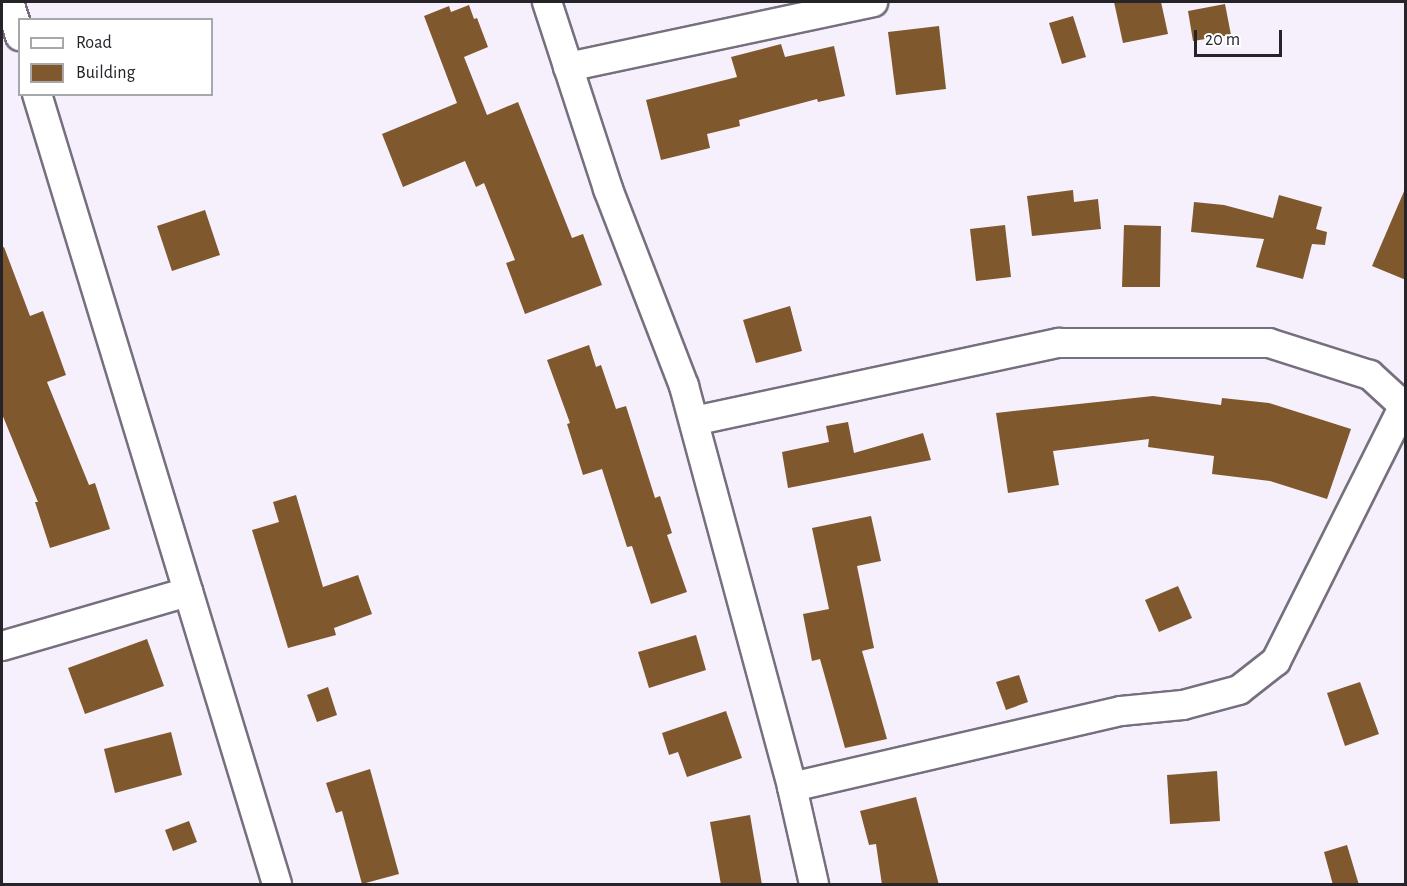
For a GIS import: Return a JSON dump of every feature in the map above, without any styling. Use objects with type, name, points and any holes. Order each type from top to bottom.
[{"type":"street","points":[[9,2],[18,30]]},
{"type":"street","points":[[547,2],[608,189],[684,386],[792,787],[814,885]]},
{"type":"street","points":[[568,67],[873,2]]},
{"type":"street","points":[[38,96],[277,885]]},
{"type":"street","points":[[694,421],[1059,343],[1269,343],[1370,375],[1405,405],[1276,661],[1239,690],[1183,705],[1121,711],[792,787]]},
{"type":"street","points":[[2,646],[188,592]]},
{"type":"building","points":[[1114,2],[1161,2],[1168,34],[1123,43]]},
{"type":"building","points":[[1225,4],[1231,35],[1193,41],[1188,11]]},
{"type":"building","points":[[469,5],[474,19],[477,18],[488,47],[464,57],[487,115],[518,102],[572,238],[583,234],[602,285],[525,314],[506,263],[515,260],[484,183],[476,187],[465,161],[403,187],[382,134],[457,103],[424,16],[449,6],[451,12]]},
{"type":"building","points":[[1073,16],[1086,57],[1062,64],[1049,23]]},
{"type":"building","points":[[939,26],[946,89],[896,95],[888,32]]},
{"type":"building","points":[[781,44],[785,57],[834,46],[845,96],[818,102],[817,99],[739,120],[740,126],[707,134],[710,148],[661,160],[646,100],[737,77],[731,57]]},
{"type":"building","points":[[1406,189],[1406,280],[1372,266]]},
{"type":"building","points":[[1073,190],[1074,202],[1098,199],[1101,229],[1032,236],[1027,196]]},
{"type":"building","points":[[1279,195],[1322,207],[1316,229],[1327,232],[1325,245],[1312,244],[1303,279],[1256,267],[1264,239],[1191,232],[1194,202],[1224,205],[1273,218]]},
{"type":"building","points":[[205,210],[220,255],[172,271],[157,226]]},
{"type":"building","points":[[1005,225],[1011,277],[976,281],[970,229]]},
{"type":"building","points":[[1124,225],[1161,226],[1160,287],[1122,287]]},
{"type":"building","points":[[4,247],[30,316],[43,311],[66,375],[47,382],[89,485],[95,483],[110,529],[50,548],[35,502],[38,502],[2,414],[2,248]]},
{"type":"building","points":[[790,306],[802,351],[756,363],[743,320]]},
{"type":"building","points":[[589,345],[596,367],[601,365],[616,409],[626,406],[655,498],[660,496],[672,533],[667,535],[687,592],[651,604],[632,546],[627,547],[602,469],[583,475],[567,424],[570,423],[547,360]]},
{"type":"building","points":[[1153,396],[1221,405],[1222,398],[1269,403],[1351,429],[1327,499],[1270,481],[1212,474],[1214,456],[1148,447],[1149,439],[1053,451],[1059,485],[1008,493],[996,413]]},
{"type":"building","points":[[848,422],[854,453],[923,433],[931,460],[788,488],[782,452],[829,442],[826,426]]},
{"type":"building","points":[[296,495],[323,587],[358,575],[372,614],[334,628],[336,635],[288,648],[252,530],[279,522],[273,502]]},
{"type":"building","points":[[871,516],[881,561],[857,566],[874,648],[862,651],[887,739],[845,748],[820,659],[812,661],[803,614],[829,609],[812,528]]},
{"type":"building","points":[[1178,586],[1192,618],[1159,632],[1145,600]]},
{"type":"building","points":[[696,635],[706,670],[649,688],[638,652]]},
{"type":"building","points":[[147,639],[164,686],[85,714],[68,668]]},
{"type":"building","points":[[1019,675],[1028,702],[1006,710],[996,682]]},
{"type":"building","points":[[1360,682],[1379,734],[1345,746],[1327,693]]},
{"type":"building","points":[[328,687],[337,715],[317,722],[307,695]]},
{"type":"building","points":[[726,711],[742,758],[687,777],[678,752],[669,755],[662,733]]},
{"type":"building","points":[[171,732],[182,775],[115,793],[104,749]]},
{"type":"building","points":[[370,769],[399,874],[362,884],[342,811],[336,813],[326,783]]},
{"type":"building","points":[[1217,771],[1220,821],[1170,824],[1167,775]]},
{"type":"building","points":[[916,797],[939,885],[882,885],[876,844],[869,845],[860,811]]},
{"type":"building","points":[[750,815],[762,885],[721,885],[710,822]]},
{"type":"building","points":[[189,821],[197,842],[173,851],[165,830]]},
{"type":"building","points":[[1347,845],[1359,885],[1333,885],[1324,852]]}]
